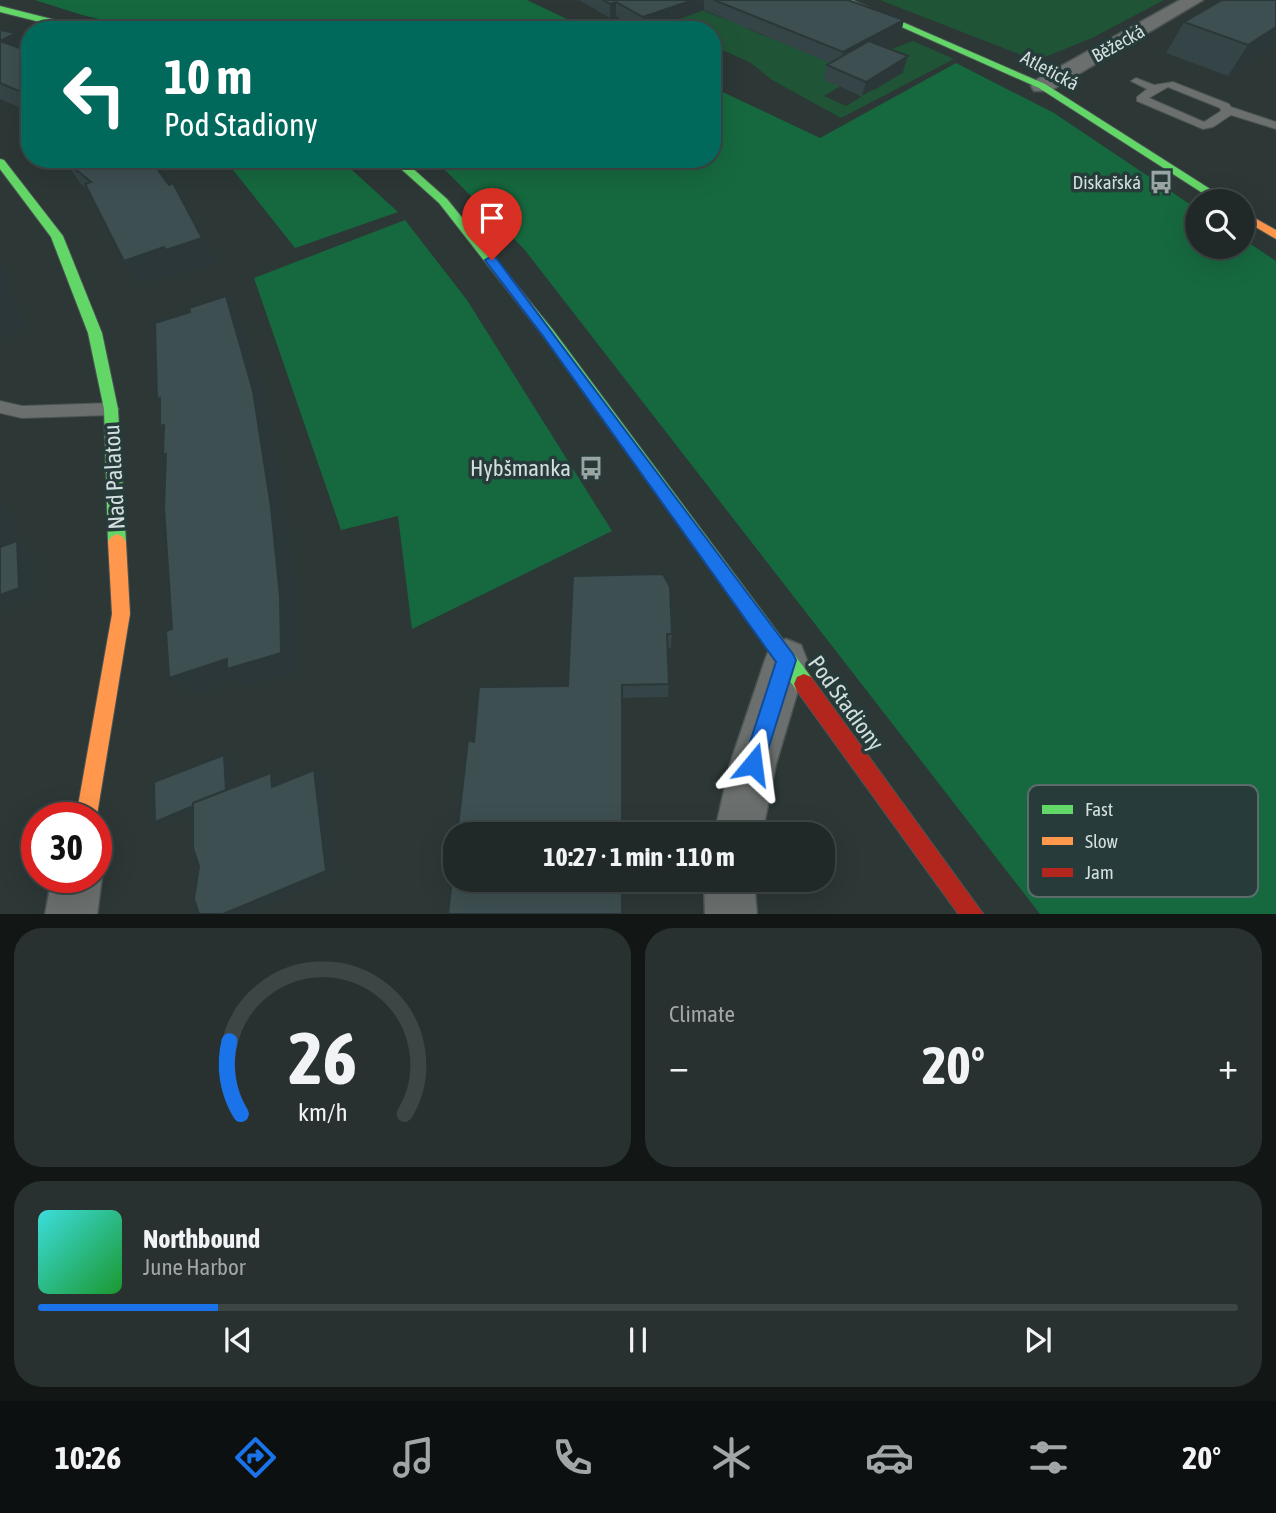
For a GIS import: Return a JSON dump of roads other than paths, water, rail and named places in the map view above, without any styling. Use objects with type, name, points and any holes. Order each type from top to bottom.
[{"type":"street","name":"Atletická","points":[[845,0],[1042,86],[1204,189]]},
{"type":"street","name":"Běžecká","points":[[1042,86],[1194,0]]},
{"type":"street","points":[[0,9],[49,21]]},
{"type":"street","name":"Nad Palatou","points":[[0,162],[57,236],[94,333],[111,409],[121,614],[90,802]]},
{"type":"street","name":"Pod Stadiony","points":[[405,168],[443,201],[548,333],[972,914]]},
{"type":"street","points":[[1255,222],[1276,235]]},
{"type":"street","points":[[741,822],[753,764],[786,660]]},
{"type":"street","points":[[730,892],[731,914]]},
{"type":"street","points":[[71,914],[74,893]]},
{"type":"lane","points":[[1136,81],[1156,89]]},
{"type":"lane","points":[[1228,110],[1209,125],[1195,124],[1141,99],[1161,85],[1175,86],[1225,106],[1228,110],[1276,126]]},
{"type":"lane","points":[[0,407],[22,412],[111,409]]},
{"type":"place","name":"Diskařská","points":[[1161,182]]},
{"type":"place","name":"Hybšmanka","points":[[591,468]]}]
